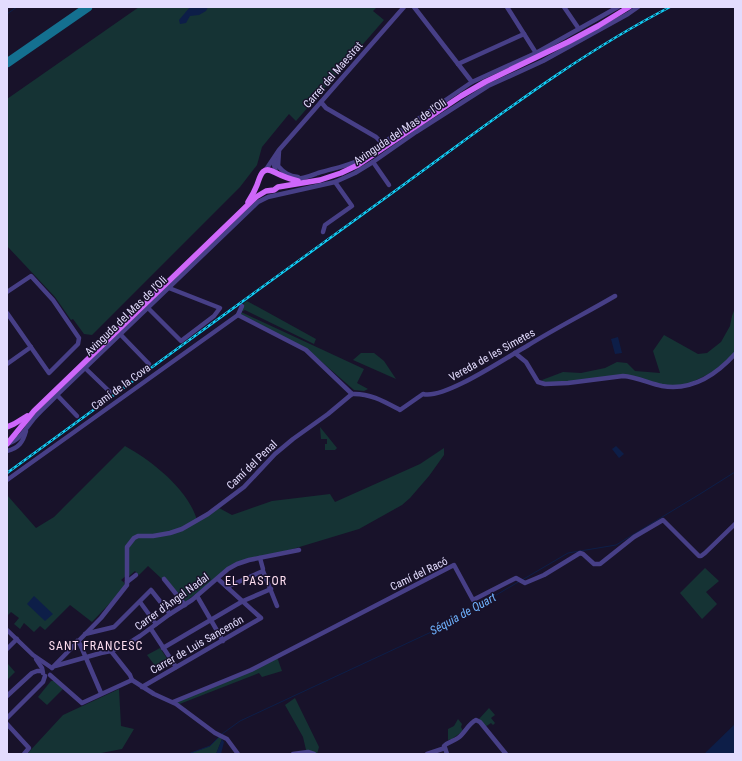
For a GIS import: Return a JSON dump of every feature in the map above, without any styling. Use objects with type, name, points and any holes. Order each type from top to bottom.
[{"type":"main road","points":[[8,442],[34,411],[256,197],[266,191],[302,182],[320,180],[358,166],[461,96],[485,82],[568,42],[629,7]]},
{"type":"main road","points":[[245,206],[260,176],[265,171],[272,171],[291,180],[302,182]]},
{"type":"main road","points":[[276,173],[280,180],[276,188]]},
{"type":"main road","points":[[258,182],[261,188],[266,191]]},
{"type":"main road","points":[[8,442],[10,432],[7,427],[34,411]]},
{"type":"street","name":"Carrer del Maestrat","points":[[265,171],[279,150],[404,7]]},
{"type":"street","points":[[414,7],[472,82]]},
{"type":"street","points":[[507,7],[536,53]]},
{"type":"street","points":[[564,7],[579,29]]},
{"type":"street","name":"Avinguda del Mas de l'Oli","points":[[291,180],[303,179],[355,162],[472,82],[536,53],[618,7]]},
{"type":"street","name":"Avinguda del Mas de l'Oli","points":[[8,442],[15,442],[32,420],[57,395],[258,202],[268,197],[335,182],[355,173],[488,86],[543,61],[638,7]]},
{"type":"street","points":[[458,64],[524,34]]},
{"type":"street","points":[[321,102],[326,108],[376,137],[382,143]]},
{"type":"street","points":[[279,150],[278,166],[282,171],[290,176],[309,176]]},
{"type":"street","points":[[275,155],[274,165],[276,173]]},
{"type":"street","points":[[373,162],[389,185]]},
{"type":"street","points":[[323,232],[325,225],[352,206],[335,182]]},
{"type":"street","points":[[276,188],[300,189]]},
{"type":"street","points":[[242,217],[256,197]]},
{"type":"street","points":[[7,292],[31,276],[53,300],[79,338],[78,344],[49,373],[7,313]]},
{"type":"street","points":[[148,308],[181,341],[214,316],[220,308],[169,288]]},
{"type":"street","name":"Vereda de les Simetes","points":[[352,394],[363,393],[372,396],[400,410],[423,394],[427,396],[438,393],[472,379],[615,296]]},
{"type":"street","points":[[242,306],[238,315],[306,350],[352,394]]},
{"type":"street","name":"Camí de la Cova","points":[[7,480],[238,315]]},
{"type":"street","points":[[120,334],[149,364]]},
{"type":"street","points":[[7,364],[31,348]]},
{"type":"street","points":[[515,353],[526,362],[538,382],[545,384],[630,376],[672,387],[695,383],[708,377],[735,354]]},
{"type":"street","points":[[85,368],[110,392]]},
{"type":"street","name":"Camí del Penal","points":[[127,583],[127,547],[134,538],[138,536],[153,536],[170,533],[182,529],[208,514],[244,487],[293,439],[328,414],[352,394]]},
{"type":"street","points":[[57,395],[77,416]]},
{"type":"street","name":"Avinguda del Mas de l'Oli","points":[[7,451],[20,444],[23,440],[27,427]]},
{"type":"street","name":"Camí del Racó","points":[[173,702],[251,670],[454,565],[473,600],[516,578],[525,583],[544,575],[580,553],[594,564],[600,564],[634,538],[663,520],[699,556],[702,556],[735,524]]},
{"type":"street","name":"Carrer d'Àngel Nadal","points":[[53,667],[111,651],[126,645],[197,596],[228,569],[237,564],[248,560],[299,550]]},
{"type":"street","points":[[260,558],[270,590],[277,606]]},
{"type":"street","points":[[227,587],[263,570]]},
{"type":"street","points":[[7,718],[43,682],[48,675],[53,672],[53,667],[101,618],[127,583],[136,575]]},
{"type":"street","points":[[164,579],[184,605]]},
{"type":"street","points":[[218,579],[243,601]]},
{"type":"street","points":[[84,634],[114,627],[151,590],[170,614]]},
{"type":"street","points":[[164,648],[243,601],[270,590]]},
{"type":"street","points":[[197,596],[223,641]]},
{"type":"street","name":"Carrer de Luis Sancenón","points":[[142,687],[261,618],[243,601]]},
{"type":"street","points":[[140,602],[156,624]]},
{"type":"street","points":[[151,628],[176,667]]},
{"type":"street","points":[[7,630],[33,654],[48,675],[82,703],[132,680]]},
{"type":"street","points":[[7,649],[17,639]]},
{"type":"street","points":[[77,642],[80,644],[101,693]]},
{"type":"street","points":[[111,651],[130,675],[132,680],[154,694],[173,702],[216,733],[227,739],[238,754]]},
{"type":"street","points":[[7,696],[32,673],[50,665],[53,667]]},
{"type":"street","points":[[447,754],[444,746],[451,740],[457,739],[472,722],[476,720],[480,722],[506,754]]},
{"type":"street","points":[[7,724],[29,748],[24,754]]},
{"type":"street","points":[[427,754],[445,748]]},
{"type":"street","points":[[293,754],[308,752],[314,754]]},
{"type":"green space","points":[[139,7],[377,7],[373,11],[384,20],[296,121],[289,114],[262,147],[257,165],[240,187],[92,335],[84,334],[73,319],[71,320],[55,297],[7,246],[7,99]]},
{"type":"green space","points":[[247,301],[316,339],[314,344],[245,310],[241,312],[364,369],[357,383],[368,389],[364,391],[354,390],[308,350],[240,314],[244,303]]},
{"type":"green space","points":[[735,308],[735,354],[719,369],[684,386],[672,387],[630,377],[545,384],[542,380],[563,372],[581,373],[605,368],[617,362],[627,363],[635,371],[660,373],[653,351],[664,335],[698,354],[707,353],[721,342],[730,326]]},
{"type":"green space","points":[[361,353],[374,353],[384,361],[396,379],[353,360]]},
{"type":"green space","points":[[320,427],[337,448],[335,450],[325,450],[327,439],[321,439]]},
{"type":"green space","points":[[125,446],[168,477],[186,497],[197,520],[219,508],[232,515],[272,501],[330,494],[335,502],[420,464],[444,448],[444,455],[429,476],[402,505],[359,529],[263,558],[237,562],[185,602],[172,588],[165,577],[162,579],[148,566],[139,575],[135,571],[128,577],[127,575],[121,580],[127,585],[92,622],[70,605],[45,630],[40,626],[34,632],[24,623],[20,629],[14,624],[19,618],[11,612],[7,616],[7,495],[36,528],[54,517]]},
{"type":"green space","points":[[705,568],[719,581],[706,592],[717,604],[702,619],[680,593]]},
{"type":"green space","points":[[160,648],[168,660],[156,667],[147,655]]},
{"type":"green space","points":[[277,657],[282,671],[262,677],[259,673],[177,705],[173,702]]},
{"type":"green space","points":[[8,664],[15,672],[7,680],[7,665]]},
{"type":"green space","points":[[51,681],[54,681],[63,689],[47,705],[38,697]]},
{"type":"green space","points":[[119,689],[121,726],[134,729],[122,749],[96,754],[27,754],[63,715]]},
{"type":"green space","points":[[295,698],[319,747],[317,754],[307,754],[303,737],[285,705]]},
{"type":"green space","points":[[489,708],[495,715],[491,718],[495,723],[493,725],[491,723],[485,727],[479,719]]},
{"type":"green space","points":[[458,719],[462,724],[461,727],[463,731],[452,739],[448,740],[448,729],[454,726]]},
{"type":"green space","points":[[220,736],[222,739],[216,754],[188,754],[210,746]]},
{"type":"water","points":[[190,7],[208,7],[206,11],[199,15],[190,16],[186,23],[180,24],[179,20]]},
{"type":"water","points":[[618,337],[622,353],[615,354],[611,339]]},
{"type":"water","points":[[616,446],[624,454],[619,458],[612,449]]},
{"type":"water","points":[[34,596],[53,614],[45,621],[27,604]]},
{"type":"water","points":[[735,724],[735,754],[704,754]]},
{"type":"water","points":[[222,739],[224,742],[221,754],[216,754]]},
{"type":"waterway","points":[[7,14],[17,7]]},
{"type":"waterway","name":"Séquia de Quart","points":[[522,580],[568,553],[616,545],[735,472]]},
{"type":"waterway","name":"Séquia de Quart","points":[[222,734],[240,721],[442,627],[520,581]]},
{"type":"waterway","name":"Séquia de Quart","points":[[188,754],[210,746],[219,737]]},
{"type":"taxiway","points":[[7,63],[88,7]]},
{"type":"railway","points":[[7,473],[502,113],[601,46],[670,7]]},
{"type":"district","name":"EL PASTOR","points":[[256,581]]},
{"type":"district","name":"SANT FRANCESC","points":[[96,646]]}]
